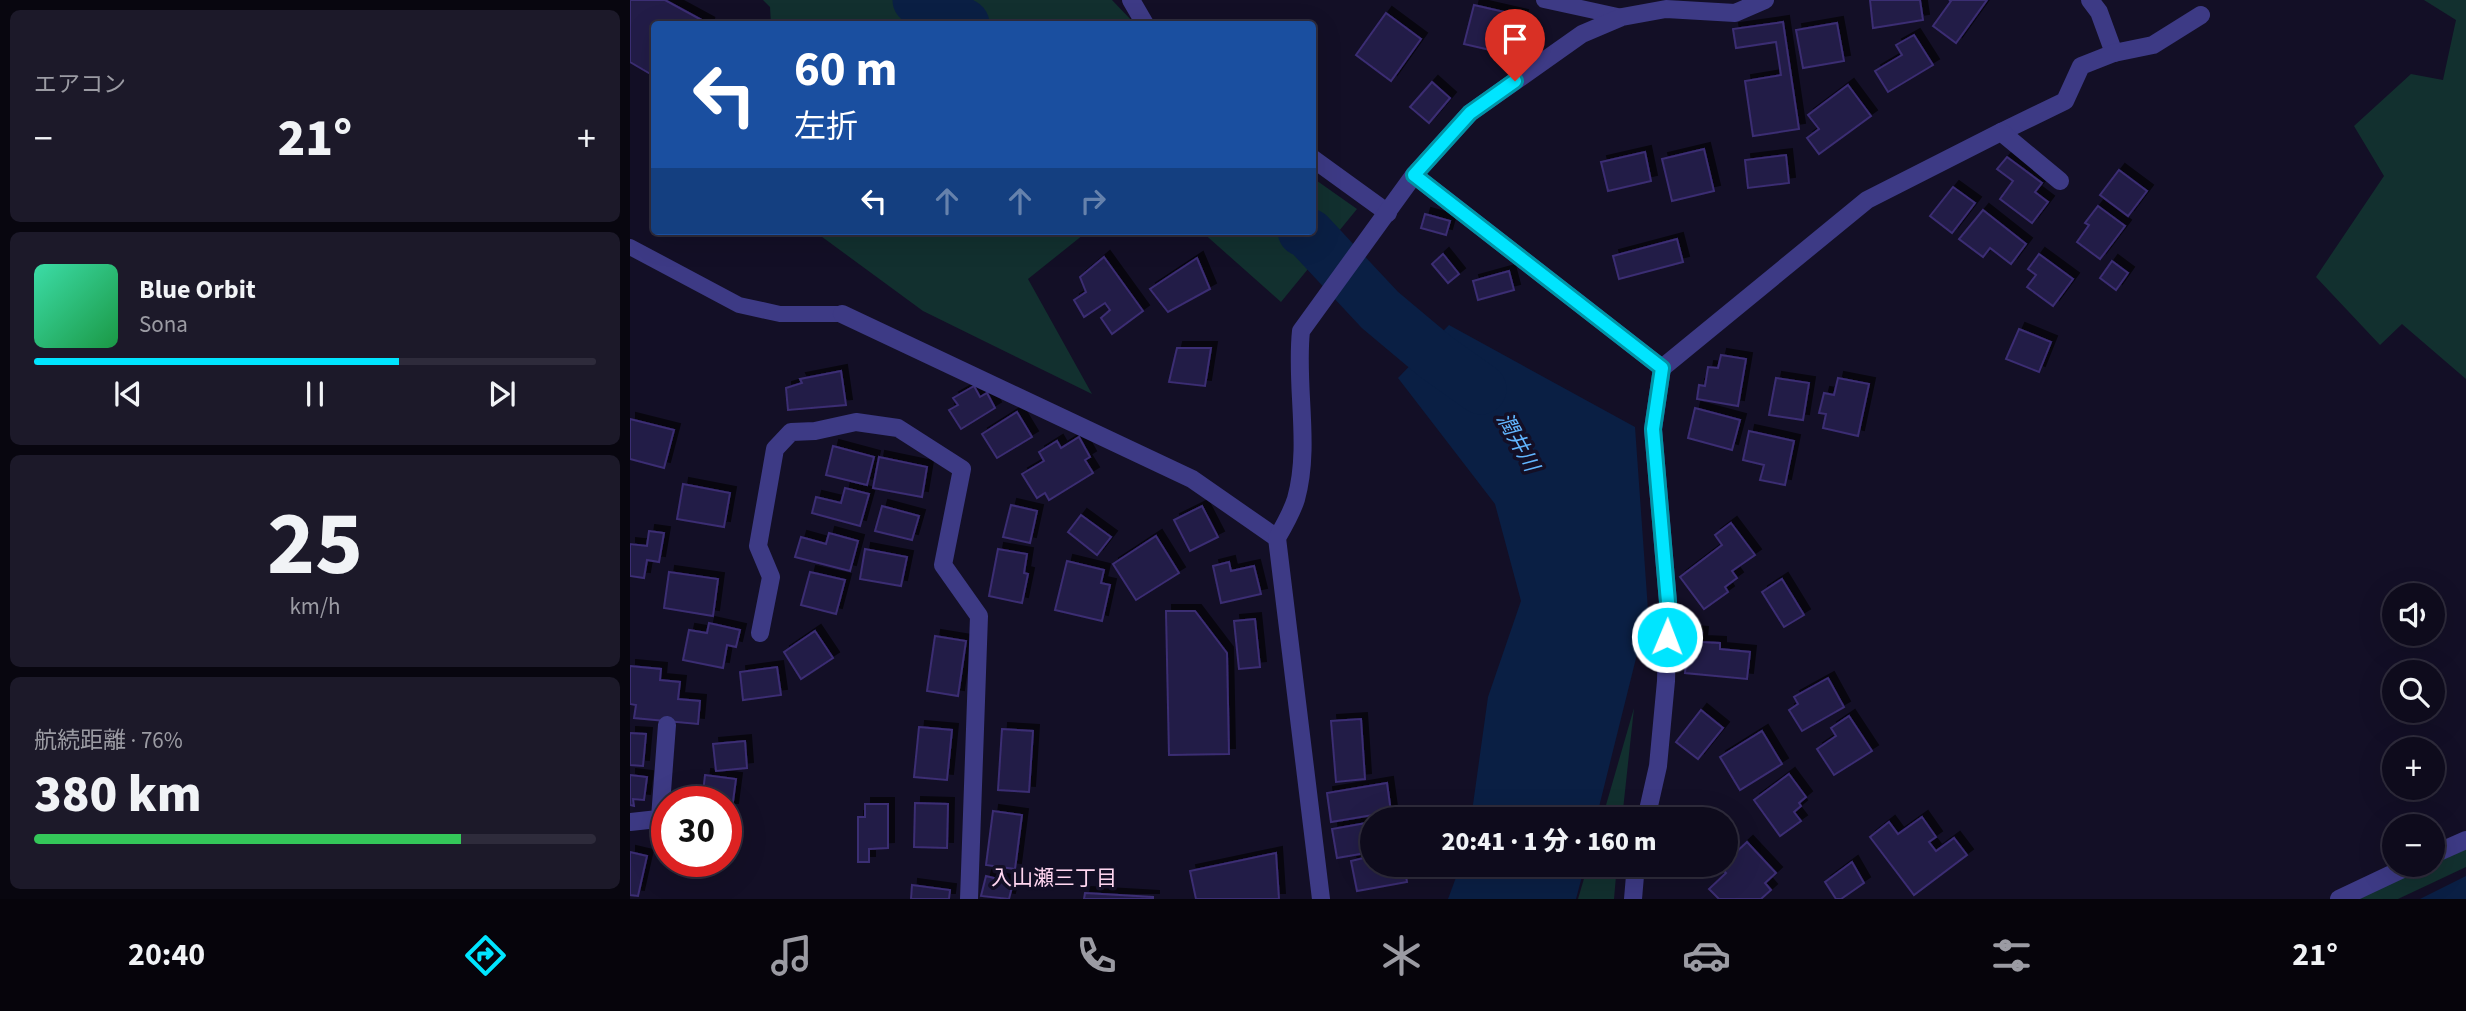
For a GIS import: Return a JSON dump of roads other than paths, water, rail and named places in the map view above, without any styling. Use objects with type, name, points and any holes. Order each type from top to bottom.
[{"type":"street","points":[[1131,0],[1143,21]]},
{"type":"street","points":[[1321,899],[1278,538],[1296,501],[1303,465],[1298,358],[1301,331],[1414,175],[1470,113],[1582,34],[1622,17],[1666,9],[1735,13],[1765,0]]},
{"type":"street","points":[[2090,0],[2099,12],[2113,53]]},
{"type":"street","points":[[1649,807],[1658,766],[1666,681],[1668,602],[1653,429],[1662,368],[1867,200],[2065,102],[2081,66],[2113,53],[2153,45],[2201,15]]},
{"type":"street","points":[[2001,132],[2060,181]]},
{"type":"street","points":[[1316,161],[1388,213]]},
{"type":"street","points":[[1414,175],[1662,368]]},
{"type":"street","points":[[842,314],[1192,479],[1278,538]]},
{"type":"street","points":[[760,633],[771,577],[758,546],[775,449],[791,432],[815,431],[856,422],[898,428],[962,469],[943,565],[979,616],[969,899]]},
{"type":"street","points":[[664,786],[667,725]]},
{"type":"street","points":[[630,822],[651,819]]},
{"type":"street","points":[[2445,849],[2466,840]]},
{"type":"street","points":[[1633,899],[1635,877]]},
{"type":"street","points":[[2339,899],[2386,877]]},
{"type":"lane","points":[[1544,0],[1622,17]]},
{"type":"lane","points":[[630,247],[739,305],[780,314],[842,314]]},
{"type":"water","points":[[1449,325],[1635,427],[1648,610],[1599,807],[1473,807],[1488,697],[1521,601],[1495,504],[1398,378]]},
{"type":"water","points":[[2466,876],[2466,899],[2420,899]]},
{"type":"water","points":[[1456,877],[1582,877],[1576,899],[1448,899]]},
{"type":"waterway","name":"潤井川","points":[[918,0],[958,21]]},
{"type":"waterway","name":"潤井川","points":[[1310,235],[1380,310],[1436,357],[1481,389]]},
{"type":"district","name":"入山瀬三丁目","points":[[1054,878]]}]
